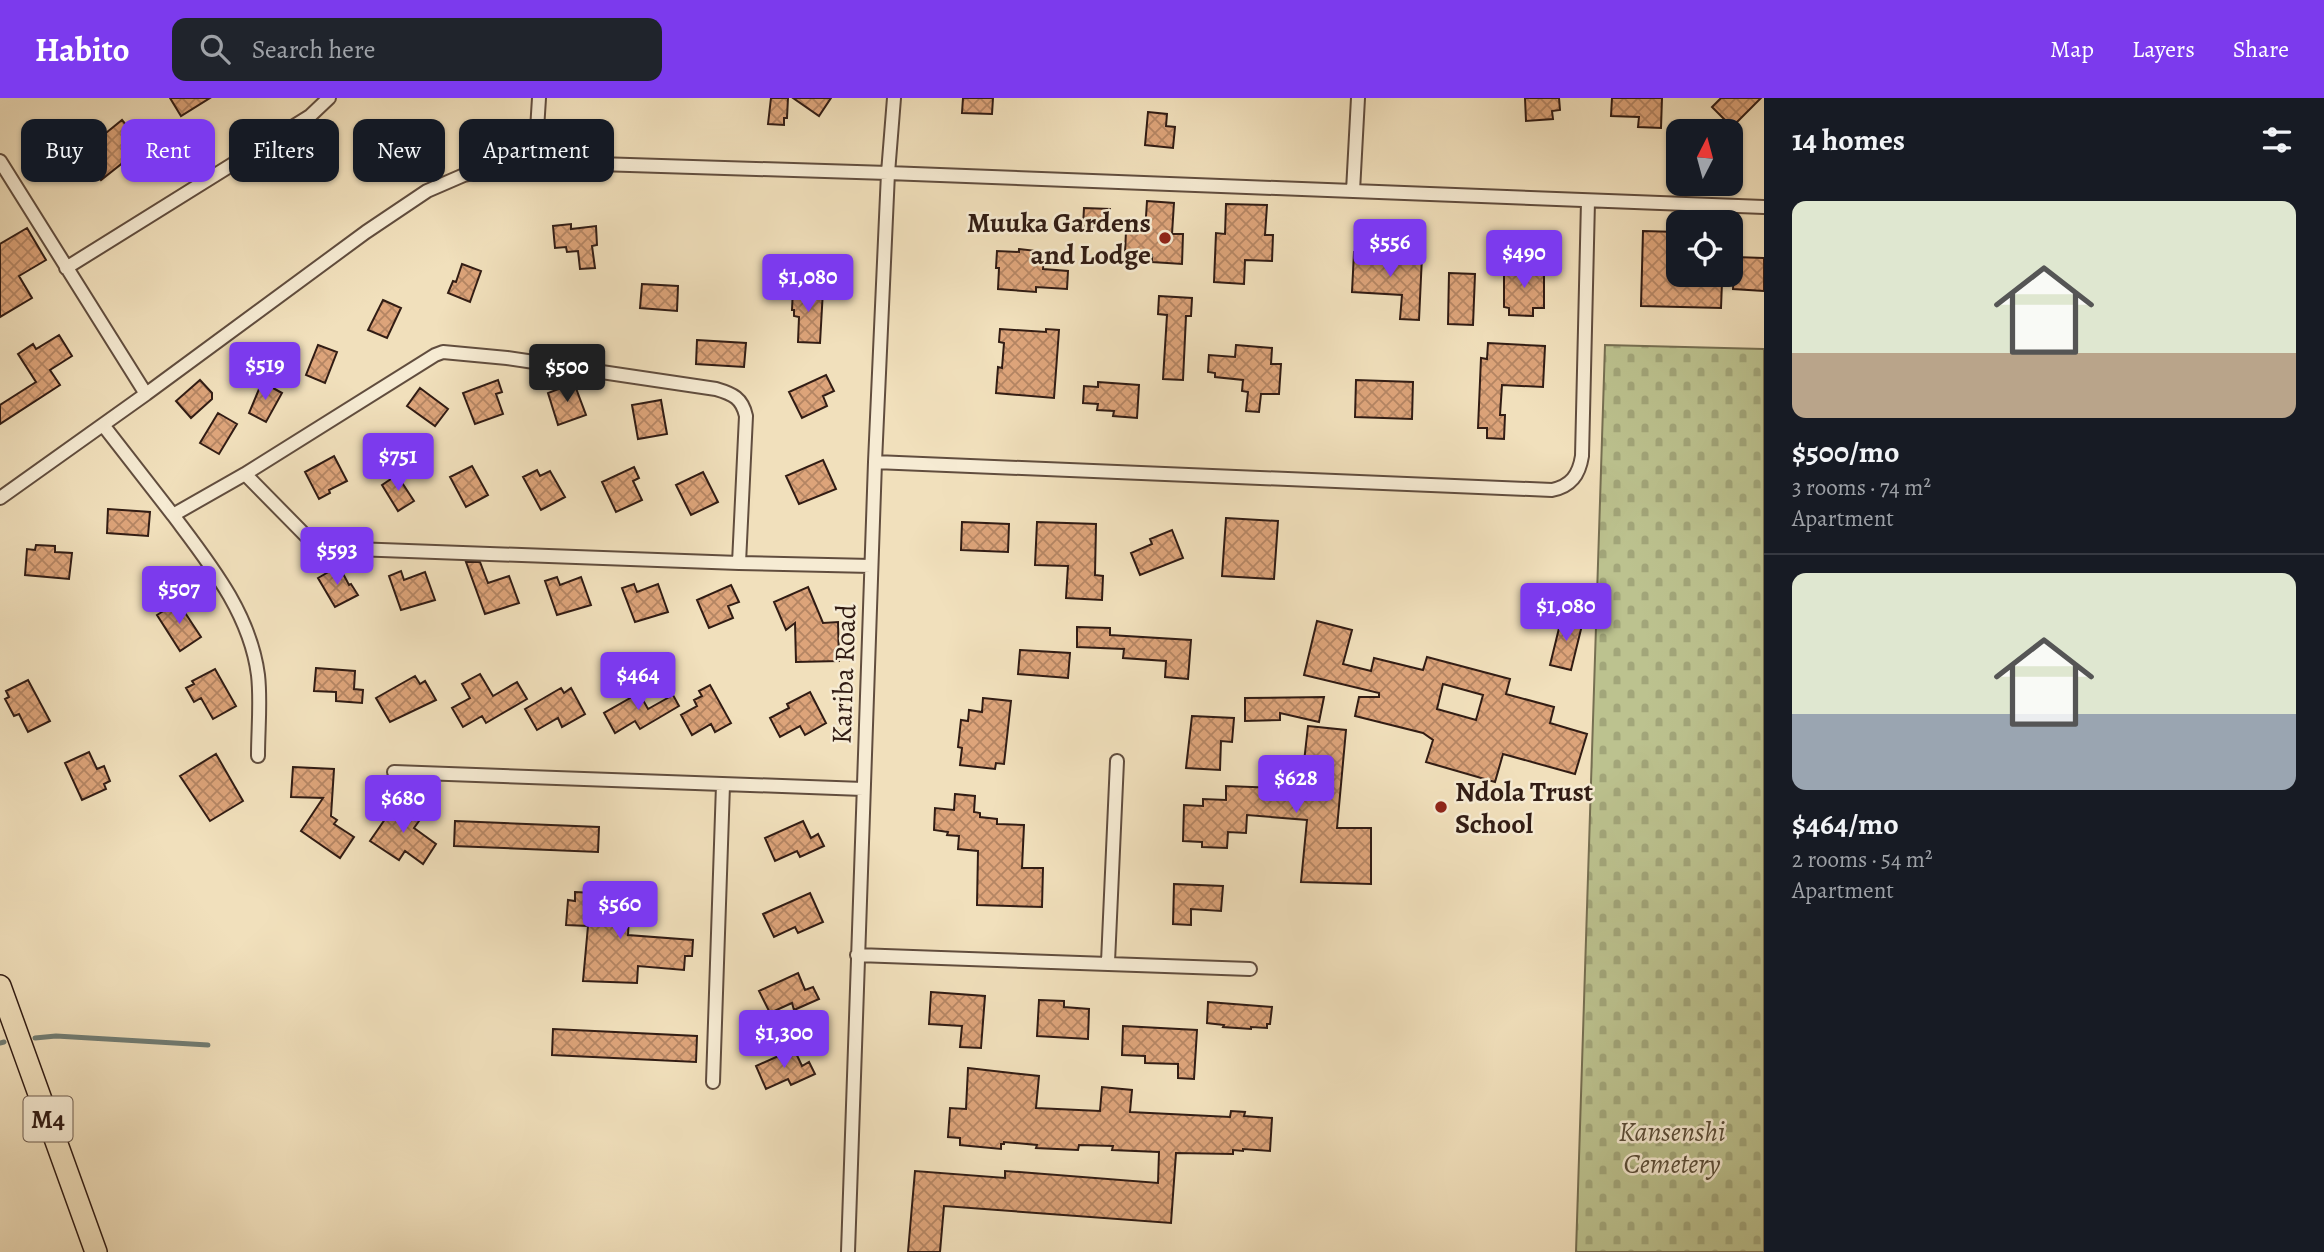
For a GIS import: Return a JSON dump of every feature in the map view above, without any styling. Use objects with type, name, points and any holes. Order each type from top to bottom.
[{"type":"main road","name":"M4","points":[[0,986],[96,1252]]},
{"type":"street","points":[[66,268],[310,116],[328,98]]},
{"type":"street","points":[[538,119],[539,98]]},
{"type":"street","name":"Kariba Road","points":[[848,1252],[875,462],[894,98]]},
{"type":"street","points":[[1353,191],[1358,98]]},
{"type":"street","points":[[0,161],[146,394]]},
{"type":"street","points":[[614,164],[1764,207]]},
{"type":"street","points":[[0,498],[366,232],[427,191],[459,177]]},
{"type":"street","points":[[875,462],[1332,483],[1552,490],[1561,488],[1576,477],[1582,456],[1588,201]]},
{"type":"street","points":[[173,515],[245,474],[443,352],[507,358],[716,389],[737,397],[744,405],[746,416],[739,563]]},
{"type":"street","points":[[103,425],[173,515],[225,588],[247,629],[258,678],[258,756]]},
{"type":"street","points":[[245,474],[310,540],[327,548],[871,566]]},
{"type":"street","points":[[1108,962],[1117,761]]},
{"type":"street","points":[[394,772],[863,789]]},
{"type":"street","points":[[713,1082],[723,785]]},
{"type":"street","points":[[858,956],[1108,962],[1250,969]]},
{"type":"green space","name":"Kansenshi Cemetery","points":[[1605,345],[1764,349],[1764,1252],[1576,1252]]},
{"type":"building","points":[[170,98],[210,98],[181,116]]},
{"type":"building","points":[[771,98],[788,98],[784,125],[768,124]]},
{"type":"building","points":[[793,98],[831,98],[819,116]]},
{"type":"building","points":[[963,98],[993,98],[992,114],[962,113]]},
{"type":"building","points":[[1525,98],[1559,98],[1560,110],[1552,111],[1553,119],[1526,121]]},
{"type":"building","points":[[1612,98],[1662,98],[1661,128],[1638,127],[1639,117],[1611,116]]},
{"type":"building","points":[[1721,98],[1761,98],[1740,119],[1724,119],[1712,107]]},
{"type":"building","points":[[1148,112],[1167,114],[1166,126],[1175,127],[1173,148],[1145,145]]},
{"type":"building","points":[[121,121],[121,164],[107,175],[107,132]]},
{"type":"building","points":[[1147,201],[1174,203],[1172,234],[1183,234],[1182,264],[1152,262],[1152,255],[1125,253],[1126,231],[1145,232]]},
{"type":"building","points":[[1226,204],[1267,205],[1265,235],[1273,235],[1272,261],[1245,260],[1244,284],[1214,282],[1216,233],[1225,234]]},
{"type":"building","points":[[1084,208],[1110,209],[1109,227],[1083,226]]},
{"type":"building","points":[[571,224],[571,229],[596,226],[597,245],[592,246],[595,268],[580,269],[578,251],[567,252],[566,247],[555,248],[553,226]]},
{"type":"building","points":[[27,228],[46,260],[19,276],[32,298],[0,317],[0,244]]},
{"type":"building","points":[[1643,231],[1666,232],[1666,287],[1722,287],[1721,308],[1641,306]]},
{"type":"building","points":[[1019,249],[1037,251],[1036,256],[1044,256],[1043,269],[1068,271],[1067,289],[1036,287],[1036,292],[998,289],[997,251],[1019,252]]},
{"type":"building","points":[[1354,252],[1422,256],[1419,320],[1400,319],[1402,295],[1352,292]]},
{"type":"building","points":[[1743,257],[1764,258],[1764,291],[1733,289],[1743,287]]},
{"type":"building","points":[[462,264],[481,271],[470,302],[448,293],[453,281],[456,282]]},
{"type":"building","points":[[1504,267],[1544,268],[1544,308],[1533,308],[1533,316],[1509,315],[1509,308],[1504,307]]},
{"type":"building","points":[[1449,273],[1475,274],[1473,325],[1448,324]]},
{"type":"building","points":[[642,284],[678,286],[677,311],[640,308]]},
{"type":"building","points":[[793,288],[823,290],[820,343],[798,342],[799,317],[794,316],[792,310]]},
{"type":"building","points":[[1159,296],[1192,298],[1191,316],[1186,316],[1183,380],[1163,379],[1167,315],[1158,314]]},
{"type":"building","points":[[383,300],[401,308],[387,338],[368,330]]},
{"type":"building","points":[[1000,329],[1046,332],[1046,329],[1059,330],[1054,398],[996,393],[998,367],[1002,368],[1004,343],[999,342]]},
{"type":"building","points":[[59,335],[72,356],[50,370],[60,385],[0,424],[0,405],[36,382],[18,354],[33,344],[36,349]]},
{"type":"building","points":[[697,340],[746,343],[744,367],[696,364]]},
{"type":"building","points":[[1488,343],[1545,346],[1543,387],[1502,385],[1500,415],[1505,415],[1504,439],[1487,438],[1487,428],[1478,428],[1481,358],[1487,359]]},
{"type":"building","points":[[318,345],[337,352],[325,383],[306,375]]},
{"type":"building","points":[[1236,345],[1272,348],[1271,364],[1281,364],[1279,394],[1261,394],[1259,412],[1246,411],[1248,392],[1242,391],[1243,380],[1215,377],[1215,373],[1208,372],[1209,355],[1235,357]]},
{"type":"building","points":[[826,375],[834,391],[823,396],[827,406],[802,418],[789,392]]},
{"type":"building","points":[[200,380],[212,393],[212,399],[191,418],[176,401]]},
{"type":"building","points":[[498,380],[502,392],[496,394],[503,414],[475,424],[463,393]]},
{"type":"building","points":[[1356,380],[1413,382],[1412,419],[1355,417]]},
{"type":"building","points":[[262,382],[282,393],[266,422],[249,413]]},
{"type":"building","points":[[1098,382],[1139,385],[1137,418],[1113,416],[1114,411],[1097,410],[1098,404],[1083,403],[1084,386],[1098,387]]},
{"type":"building","points":[[574,383],[586,415],[558,425],[548,393]]},
{"type":"building","points":[[420,388],[448,409],[435,426],[407,406]]},
{"type":"building","points":[[661,400],[667,434],[638,439],[632,405]]},
{"type":"building","points":[[218,413],[237,424],[219,454],[200,443]]},
{"type":"building","points":[[334,456],[347,481],[329,490],[330,493],[319,499],[305,472]]},
{"type":"building","points":[[823,460],[836,489],[799,504],[786,476]]},
{"type":"building","points":[[472,466],[488,495],[466,507],[450,477]]},
{"type":"building","points":[[634,467],[639,478],[633,481],[642,500],[616,512],[602,482]]},
{"type":"building","points":[[537,470],[540,476],[550,471],[565,497],[541,510],[523,477]]},
{"type":"building","points":[[703,472],[718,502],[691,515],[676,485]]},
{"type":"building","points":[[397,475],[414,501],[398,511],[382,485]]},
{"type":"building","points":[[108,509],[150,512],[148,536],[107,533]]},
{"type":"building","points":[[1226,518],[1278,521],[1274,579],[1222,576]]},
{"type":"building","points":[[962,522],[1009,524],[1008,552],[961,550]]},
{"type":"building","points":[[1037,522],[1096,524],[1095,575],[1103,576],[1102,600],[1066,598],[1068,566],[1035,565]]},
{"type":"building","points":[[1172,530],[1183,558],[1140,575],[1131,553],[1152,544],[1150,539]]},
{"type":"building","points":[[36,545],[55,546],[55,552],[72,553],[69,579],[25,575],[27,549],[35,550]]},
{"type":"building","points":[[466,562],[480,562],[488,583],[509,576],[519,603],[485,614]]},
{"type":"building","points":[[339,566],[358,595],[335,607],[318,578]]},
{"type":"building","points":[[401,571],[404,580],[425,572],[435,600],[401,610],[389,576]]},
{"type":"building","points":[[557,577],[560,585],[581,577],[591,605],[557,615],[545,581]]},
{"type":"building","points":[[634,584],[637,592],[658,584],[668,612],[635,622],[622,588]]},
{"type":"building","points":[[731,585],[739,602],[728,606],[733,618],[709,628],[697,600]]},
{"type":"building","points":[[808,587],[823,623],[838,622],[839,661],[796,662],[795,623],[786,630],[774,602]]},
{"type":"building","points":[[178,602],[201,637],[180,651],[157,615]]},
{"type":"building","points":[[1562,616],[1583,621],[1571,670],[1550,665]]},
{"type":"building","points":[[1317,621],[1352,630],[1343,664],[1371,671],[1374,658],[1423,670],[1427,657],[1510,679],[1506,694],[1554,707],[1550,723],[1587,734],[1575,774],[1503,754],[1495,782],[1426,762],[1433,740],[1423,733],[1355,716],[1359,697],[1379,697],[1379,693],[1304,675]],"holes":[[[1443,684],[1483,695],[1476,720],[1437,709]]]},
{"type":"building","points":[[1077,627],[1110,628],[1110,635],[1191,640],[1188,679],[1165,677],[1166,661],[1123,658],[1124,649],[1077,647]]},
{"type":"building","points":[[1020,650],[1070,653],[1068,678],[1018,674]]},
{"type":"building","points":[[316,668],[355,671],[354,689],[363,690],[362,703],[336,701],[336,692],[314,691]]},
{"type":"building","points":[[215,669],[236,706],[213,719],[201,698],[194,702],[186,688],[194,684],[192,681]]},
{"type":"building","points":[[480,674],[493,696],[517,682],[527,699],[486,723],[482,716],[463,727],[452,708],[470,698],[462,684]]},
{"type":"building","points":[[415,676],[420,684],[425,681],[436,700],[390,722],[376,698]]},
{"type":"building","points":[[28,680],[50,721],[28,732],[19,714],[14,716],[5,699],[9,697],[6,691]]},
{"type":"building","points":[[710,685],[731,723],[715,732],[711,724],[692,735],[681,715],[697,706],[694,700],[702,696],[699,691]]},
{"type":"building","points":[[561,688],[564,693],[571,688],[585,714],[562,727],[558,718],[537,730],[525,709]]},
{"type":"building","points":[[810,692],[826,723],[805,735],[800,726],[780,737],[770,718],[789,708],[787,704]]},
{"type":"building","points":[[639,693],[648,709],[673,695],[679,706],[640,729],[635,721],[615,733],[604,713]]},
{"type":"building","points":[[1324,697],[1319,722],[1280,713],[1280,720],[1245,721],[1245,698]]},
{"type":"building","points":[[983,698],[1011,701],[1004,764],[996,763],[995,769],[960,765],[962,748],[958,747],[961,720],[968,721],[969,710],[982,712]]},
{"type":"building","points":[[1192,716],[1234,718],[1232,742],[1221,741],[1220,770],[1186,768]]},
{"type":"building","points":[[1308,726],[1346,730],[1337,828],[1371,828],[1371,884],[1301,882],[1307,820],[1247,815],[1246,833],[1228,832],[1227,848],[1202,847],[1202,842],[1183,841],[1184,805],[1203,806],[1203,799],[1226,800],[1226,786],[1301,789]]},
{"type":"building","points":[[89,752],[97,769],[104,766],[110,781],[104,784],[106,789],[82,800],[65,763]]},
{"type":"building","points":[[216,754],[243,801],[210,821],[180,776]]},
{"type":"building","points":[[293,767],[334,769],[331,816],[337,820],[334,824],[354,837],[340,858],[301,831],[323,798],[291,797]]},
{"type":"building","points":[[955,794],[975,796],[974,812],[980,813],[980,817],[997,819],[997,824],[1024,825],[1022,868],[1043,868],[1042,907],[977,905],[978,851],[958,849],[959,836],[934,830],[935,808],[954,810]]},
{"type":"building","points":[[399,799],[411,807],[407,813],[419,821],[414,828],[436,844],[423,864],[405,851],[399,860],[370,841]]},
{"type":"building","points":[[455,821],[599,827],[598,852],[454,846]]},
{"type":"building","points":[[803,821],[811,838],[818,834],[824,846],[800,857],[797,851],[775,861],[765,838]]},
{"type":"building","points":[[1174,884],[1223,886],[1221,911],[1191,909],[1191,925],[1173,924]]},
{"type":"building","points":[[575,892],[630,895],[628,935],[693,940],[692,956],[685,956],[684,970],[638,966],[637,983],[583,981],[588,926],[566,925],[568,900],[575,901]]},
{"type":"building","points":[[810,893],[823,922],[798,933],[795,927],[774,937],[763,914]]},
{"type":"building","points":[[798,973],[805,990],[813,987],[819,999],[794,1010],[792,1003],[770,1013],[759,991]]},
{"type":"building","points":[[931,992],[985,996],[981,1048],[960,1047],[962,1026],[929,1024]]},
{"type":"building","points":[[1039,1000],[1064,1001],[1064,1007],[1089,1009],[1088,1039],[1037,1036]]},
{"type":"building","points":[[1208,1002],[1272,1007],[1270,1024],[1267,1024],[1267,1028],[1251,1029],[1207,1023]]},
{"type":"building","points":[[1123,1026],[1197,1030],[1194,1079],[1178,1078],[1178,1064],[1145,1063],[1145,1056],[1122,1055]]},
{"type":"building","points":[[553,1029],[697,1036],[696,1062],[552,1055]]},
{"type":"building","points":[[794,1049],[802,1066],[809,1062],[815,1074],[791,1085],[788,1079],[766,1089],[756,1066]]},
{"type":"building","points":[[968,1068],[1039,1076],[1036,1108],[1100,1111],[1102,1087],[1132,1090],[1130,1112],[1230,1117],[1231,1111],[1245,1112],[1244,1116],[1272,1118],[1270,1151],[1243,1149],[1233,1150],[1233,1154],[1176,1153],[1171,1223],[944,1206],[940,1252],[908,1252],[915,1171],[1005,1178],[1005,1171],[1158,1183],[1159,1152],[1112,1150],[1113,1146],[1079,1145],[1078,1150],[1036,1148],[1037,1145],[1004,1142],[1001,1149],[960,1145],[960,1138],[948,1137],[950,1108],[966,1109]]},
{"type":"waterway","points":[[35,1038],[56,1036],[208,1045]]},
{"type":"waterway","points":[[0,1043],[4,1042]]},
{"type":"place","name":"Muuka Gardens and Lodge","points":[[1165,238]]},
{"type":"place","name":"Ndola Trust School","points":[[1441,807]]}]
